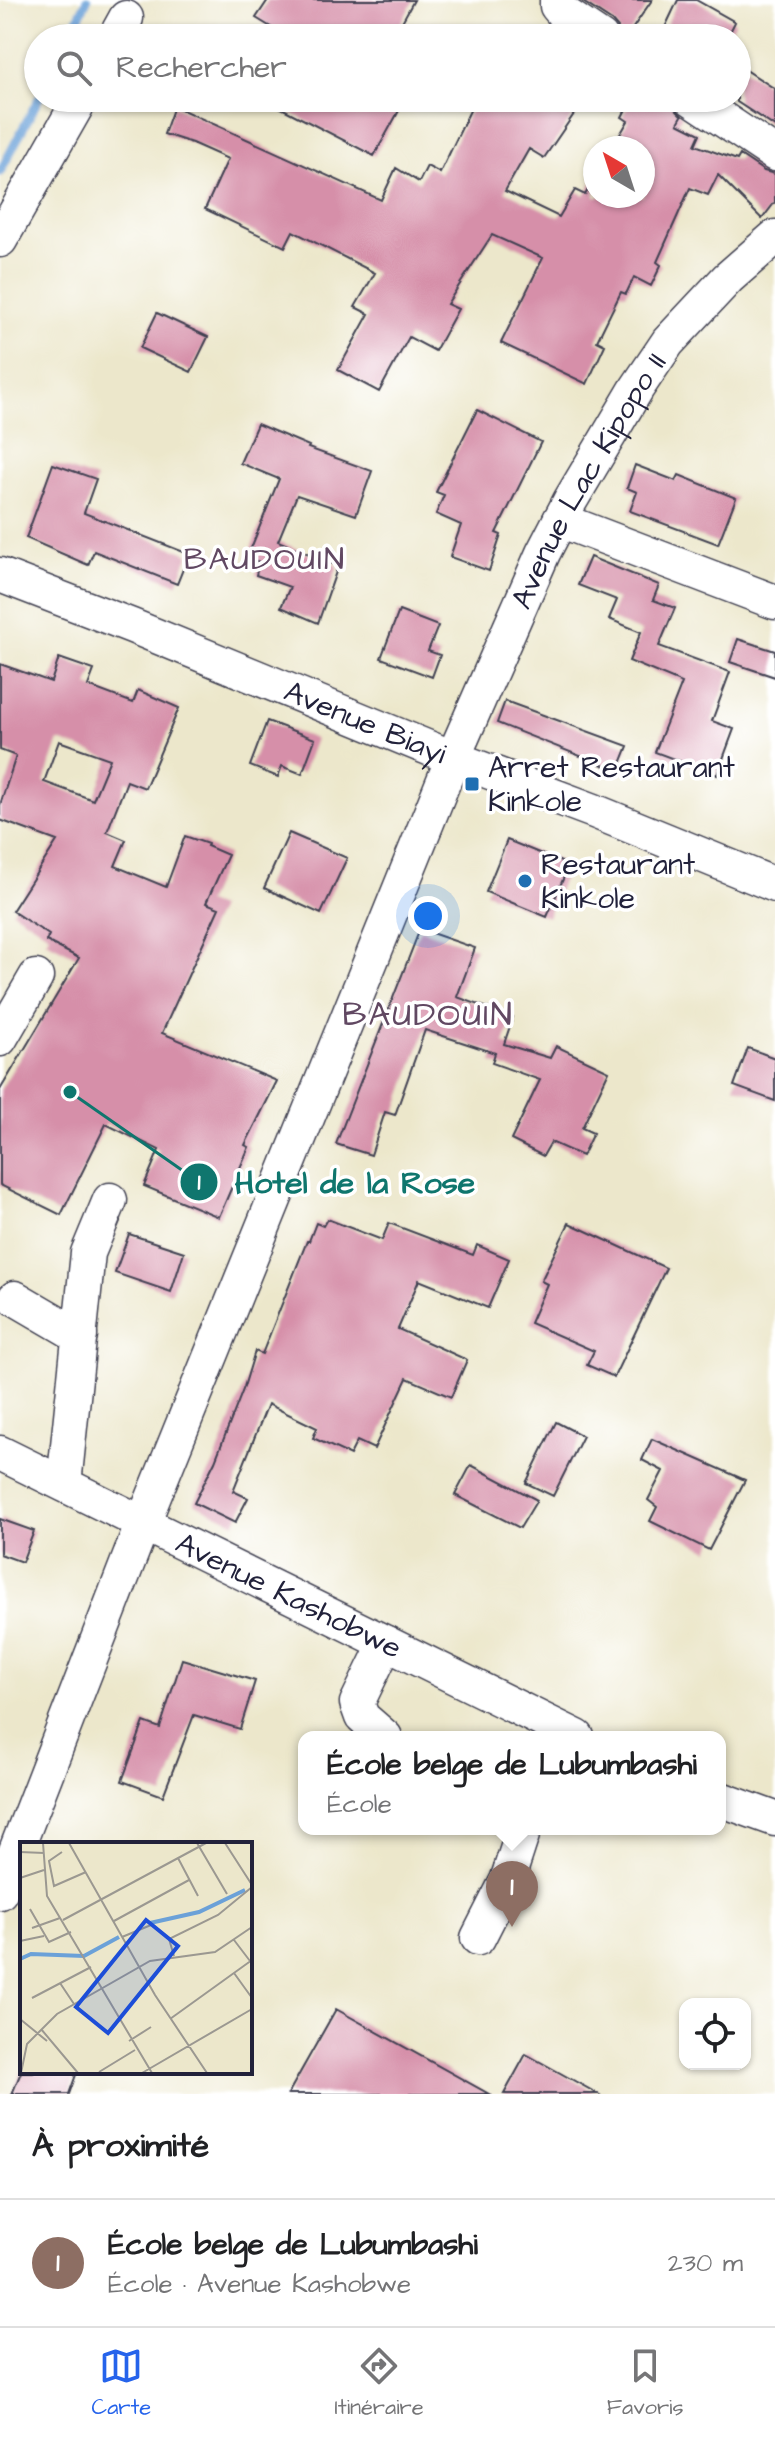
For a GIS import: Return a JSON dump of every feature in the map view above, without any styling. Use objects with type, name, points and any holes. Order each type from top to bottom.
[{"type":"street","points":[[557,0],[562,12],[580,24]]},
{"type":"street","points":[[0,240],[73,112]]},
{"type":"street","points":[[712,112],[775,154]]},
{"type":"street","name":"Avenue Lac Kipopo II","points":[[0,1892],[143,1523],[453,758],[543,553],[668,342],[728,278],[775,237]]},
{"type":"street","points":[[560,520],[775,602]]},
{"type":"street","name":"Avenue Biayi","points":[[0,575],[775,885]]},
{"type":"street","points":[[0,1039],[36,977]]},
{"type":"street","points":[[64,1484],[88,1253],[110,1200]]},
{"type":"street","points":[[15,1298],[80,1336]]},
{"type":"street","name":"Avenue Kashobwe","points":[[0,1453],[565,1731]]},
{"type":"street","points":[[378,1731],[362,1717],[357,1703],[386,1643]]},
{"type":"street","points":[[726,1801],[775,1819]]},
{"type":"street","points":[[478,1938],[507,1881],[522,1835]]},
{"type":"building","points":[[268,0],[414,0],[401,24],[266,24],[256,18]]},
{"type":"building","points":[[580,0],[652,0],[636,24],[615,24]]},
{"type":"building","points":[[678,0],[696,0],[735,22],[734,24],[667,24]]},
{"type":"building","points":[[751,73],[775,89],[775,127],[751,111]]},
{"type":"building","points":[[172,112],[187,112],[381,200],[396,168],[419,182],[427,166],[440,173],[469,112],[575,112],[544,158],[529,149],[505,191],[559,217],[575,190],[583,194],[583,208],[655,208],[655,136],[619,136],[628,121],[622,117],[625,112],[678,112],[682,116],[678,123],[700,134],[695,145],[737,160],[740,155],[764,171],[775,174],[775,202],[762,219],[718,175],[708,195],[690,188],[657,262],[661,265],[651,286],[634,277],[626,294],[621,292],[597,341],[605,345],[587,384],[501,343],[543,258],[492,235],[447,304],[458,309],[435,351],[409,337],[379,392],[338,370],[369,314],[355,307],[375,273],[293,231],[285,247],[205,209],[228,159],[164,134]]},
{"type":"building","points":[[289,112],[398,112],[374,156]]},
{"type":"building","points":[[157,313],[208,337],[191,372],[140,348]]},
{"type":"building","points":[[477,410],[541,442],[496,533],[501,535],[489,571],[450,557],[461,525],[436,514],[444,495],[436,492]]},
{"type":"building","points":[[257,424],[308,448],[372,471],[356,515],[297,495],[278,541],[338,566],[318,623],[281,607],[290,587],[256,575],[259,562],[247,558],[279,479],[240,463]]},
{"type":"building","points":[[53,464],[96,479],[84,513],[189,554],[177,584],[94,551],[88,565],[26,538]]},
{"type":"building","points":[[635,465],[676,481],[679,475],[736,498],[718,544],[630,511],[637,492],[627,488]]},
{"type":"building","points":[[590,557],[659,585],[653,600],[675,608],[659,646],[730,672],[712,721],[734,729],[717,775],[655,752],[682,683],[629,661],[641,632],[609,619],[617,600],[578,585]]},
{"type":"building","points":[[399,611],[438,626],[428,651],[440,655],[432,677],[381,658]]},
{"type":"building","points":[[738,639],[775,651],[775,677],[730,662]]},
{"type":"building","points":[[59,658],[94,670],[88,686],[133,703],[138,690],[179,708],[145,788],[127,781],[107,832],[126,840],[115,866],[166,887],[185,836],[228,855],[206,903],[219,908],[162,1033],[277,1081],[245,1145],[249,1147],[219,1217],[144,1186],[159,1150],[106,1124],[61,1215],[0,1185],[0,1090],[79,958],[46,941],[49,935],[12,911],[57,841],[0,820],[0,805],[16,756],[0,750],[0,664],[51,682]],"holes":[[[59,741],[110,759],[93,800],[44,782]]]},
{"type":"building","points":[[505,701],[628,746],[618,771],[497,723]]},
{"type":"building","points":[[267,721],[315,739],[302,774],[282,766],[278,777],[250,766]]},
{"type":"building","points":[[289,833],[347,858],[321,914],[264,888]]},
{"type":"building","points":[[507,840],[569,865],[547,917],[486,892]]},
{"type":"building","points":[[420,929],[475,948],[457,997],[513,1017],[504,1044],[550,1058],[556,1046],[609,1071],[582,1128],[593,1133],[582,1156],[551,1142],[543,1156],[511,1140],[540,1080],[492,1063],[495,1053],[425,1030],[395,1115],[385,1112],[371,1155],[336,1144]]},
{"type":"building","points":[[748,1048],[775,1058],[775,1101],[734,1086]]},
{"type":"building","points":[[327,1219],[382,1240],[389,1223],[473,1255],[477,1245],[509,1259],[488,1308],[419,1280],[398,1329],[467,1360],[451,1397],[407,1378],[374,1449],[357,1441],[350,1455],[313,1438],[317,1428],[268,1404],[233,1491],[248,1498],[235,1523],[194,1503],[215,1461],[255,1351],[262,1354],[316,1223],[323,1226]]},
{"type":"building","points":[[569,1223],[666,1268],[614,1377],[587,1365],[594,1351],[530,1323],[547,1284],[541,1281]]},
{"type":"building","points":[[129,1234],[184,1252],[171,1292],[115,1273]]},
{"type":"building","points":[[556,1422],[583,1436],[553,1496],[526,1483]]},
{"type":"building","points":[[652,1439],[745,1480],[709,1550],[650,1521],[657,1507],[648,1500],[663,1471],[642,1460]]},
{"type":"building","points":[[471,1465],[537,1500],[520,1528],[455,1495]]},
{"type":"building","points":[[0,1519],[34,1531],[22,1562],[0,1554]]},
{"type":"building","points":[[182,1659],[255,1681],[240,1729],[194,1715],[163,1796],[122,1781],[144,1722],[160,1728]]},
{"type":"building","points":[[336,2009],[489,2094],[288,2094]]},
{"type":"building","points":[[526,2054],[598,2094],[504,2094]]},
{"type":"building","points":[[20,2074],[76,2074],[69,2094],[12,2094]]},
{"type":"waterway","points":[[76,24],[87,0]]},
{"type":"waterway","points":[[0,172],[32,112]]},
{"type":"place","name":"Arret Restaurant Kinkole","points":[[472,784]]},
{"type":"place","name":"Restaurant Kinkole","points":[[525,881]]},
{"type":"place","name":"Hotel de la Rose","points":[[70,1092]]},
{"type":"place","name":"École belge de Lubumbashi","points":[[512,1927]]},
{"type":"district","name":"BAUDOUIN","points":[[265,558]]},
{"type":"district","name":"BAUDOUIN","points":[[428,1013]]}]
